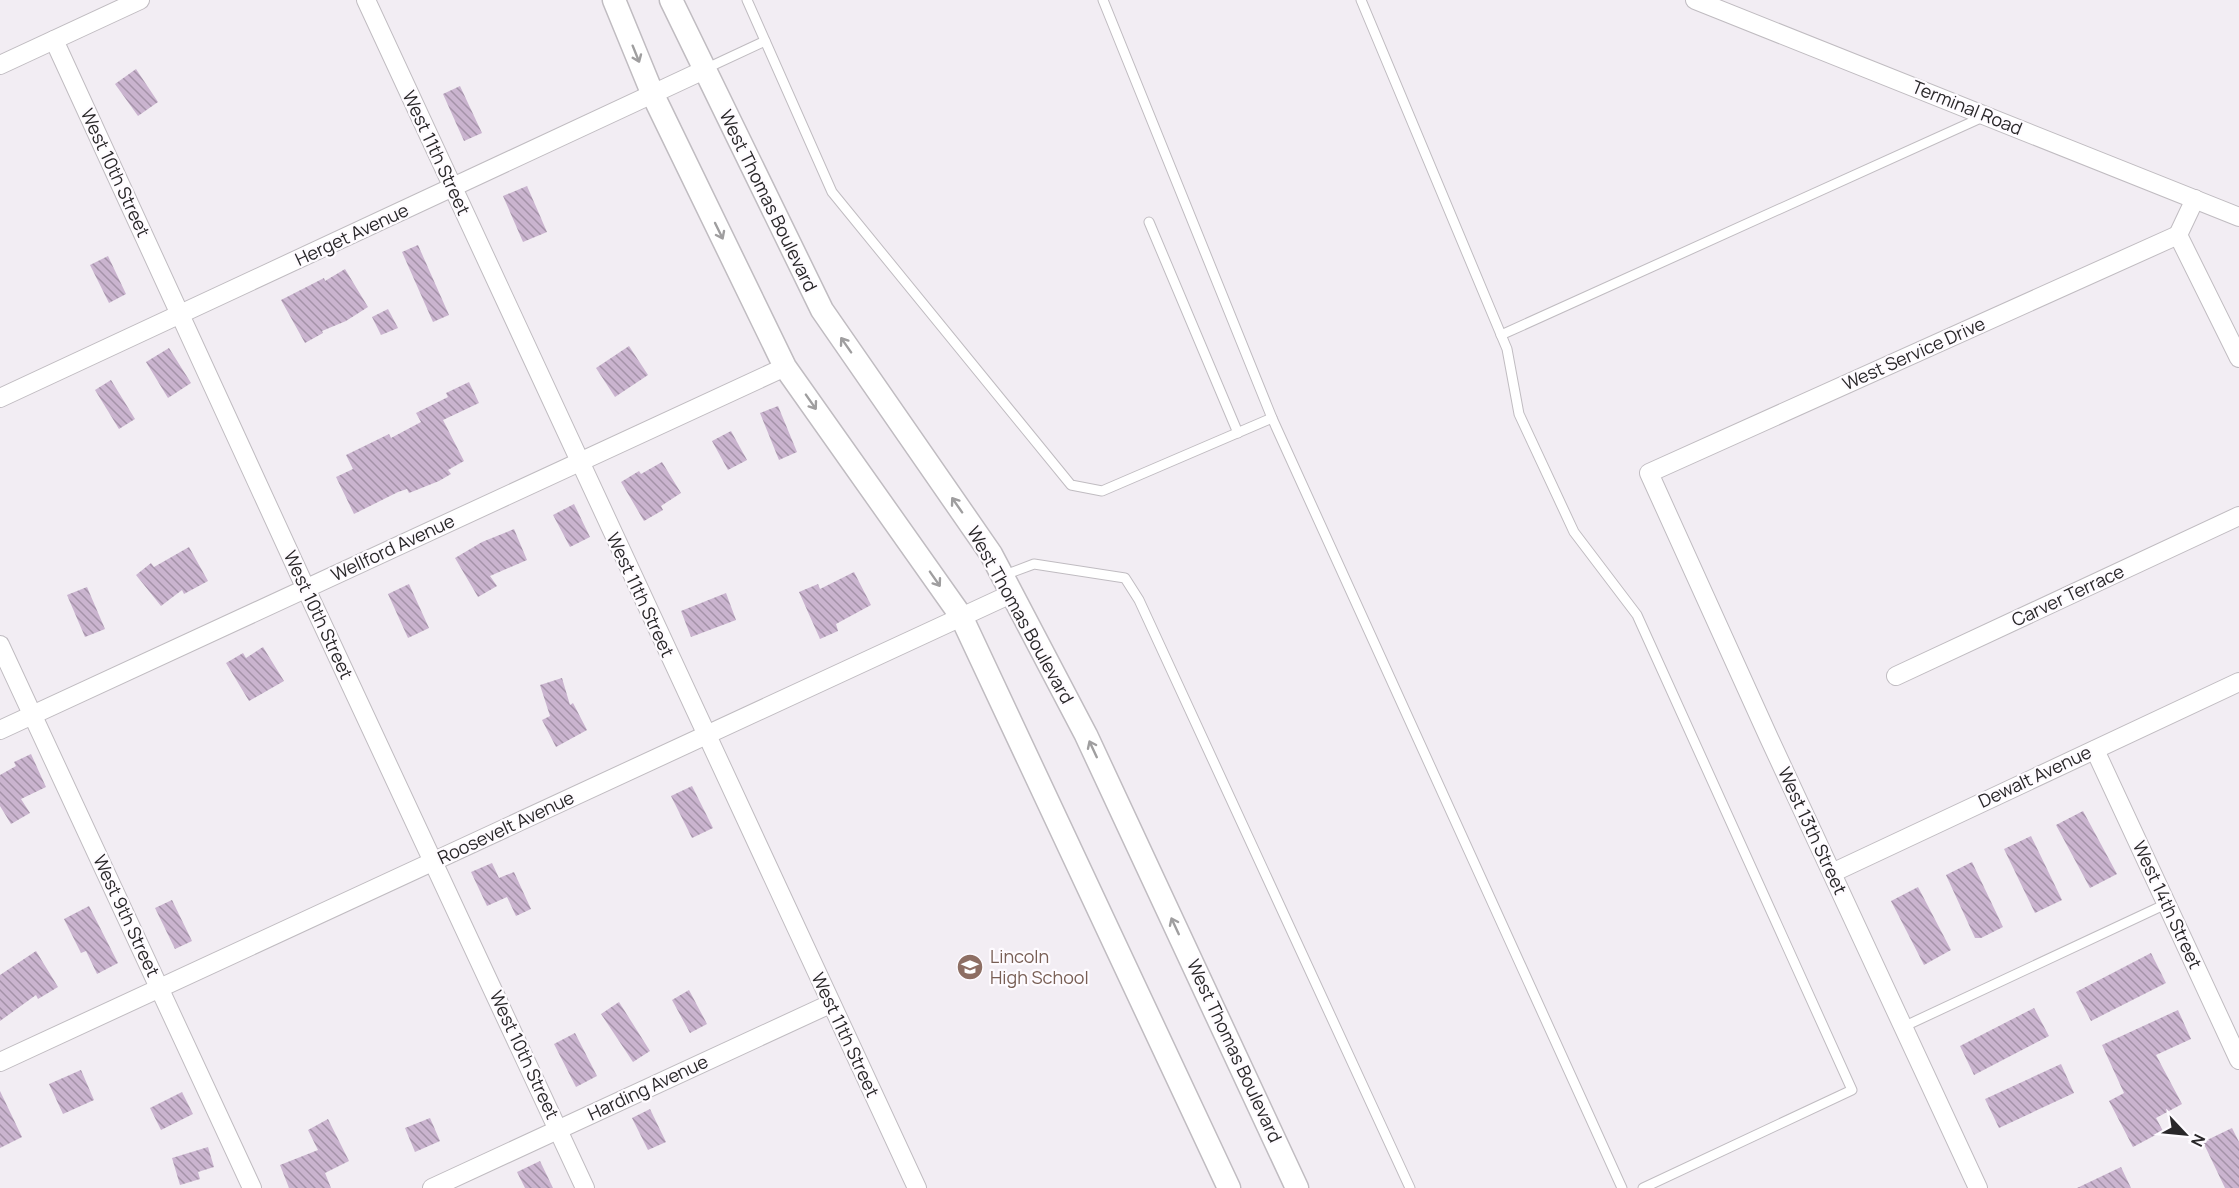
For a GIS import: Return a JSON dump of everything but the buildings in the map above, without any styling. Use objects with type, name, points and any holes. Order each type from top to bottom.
[{"type":"street","points":[[0,65],[140,0]]},
{"type":"street","name":"West 11th Street","points":[[366,0],[917,1188]]},
{"type":"street","points":[[614,0],[653,95],[785,367],[961,616],[1229,1188]]},
{"type":"street","name":"West Thomas Boulevard","points":[[671,0],[822,310],[991,554],[1086,735],[1297,1188]]},
{"type":"street","name":"Terminal Road","points":[[1695,0],[2239,218]]},
{"type":"street","name":"West 10th Street","points":[[54,40],[585,1188]]},
{"type":"street","name":"Herget Avenue","points":[[0,398],[704,70]]},
{"type":"street","points":[[2195,199],[2178,235],[2239,358]]},
{"type":"street","name":"West Service Drive","points":[[1649,473],[2178,235]]},
{"type":"street","name":"Wellford Avenue","points":[[0,730],[785,367]]},
{"type":"street","name":"West 13th Street","points":[[1649,473],[1978,1188]]},
{"type":"street","name":"Carver Terrace","points":[[1896,676],[2239,516]]},
{"type":"street","name":"Roosevelt Avenue","points":[[0,1062],[961,616],[1007,585]]},
{"type":"street","name":"West 9th Street","points":[[0,645],[252,1188]]},
{"type":"street","name":"Dewalt Avenue","points":[[1832,873],[2239,682]]},
{"type":"street","name":"West 14th Street","points":[[2095,750],[2239,1060]]},
{"type":"street","name":"Harding Avenue","points":[[432,1188],[830,1004]]},
{"type":"lane","points":[[747,0],[832,192],[1071,484],[1102,491],[1272,418]]},
{"type":"lane","points":[[1103,0],[1272,418],[1622,1188]]},
{"type":"lane","points":[[1361,0],[1507,349],[1519,414],[1575,532],[1637,615],[1852,1090],[1643,1188]]},
{"type":"lane","points":[[704,70],[765,41]]},
{"type":"lane","points":[[1501,335],[1986,116]]},
{"type":"lane","points":[[1149,222],[1238,433]]},
{"type":"lane","points":[[1007,585],[1034,564],[1125,578],[1139,600],[1410,1188]]},
{"type":"lane","points":[[1903,1027],[2166,903]]},
{"type":"place","name":"Lincoln High School","points":[[970,967]]}]
